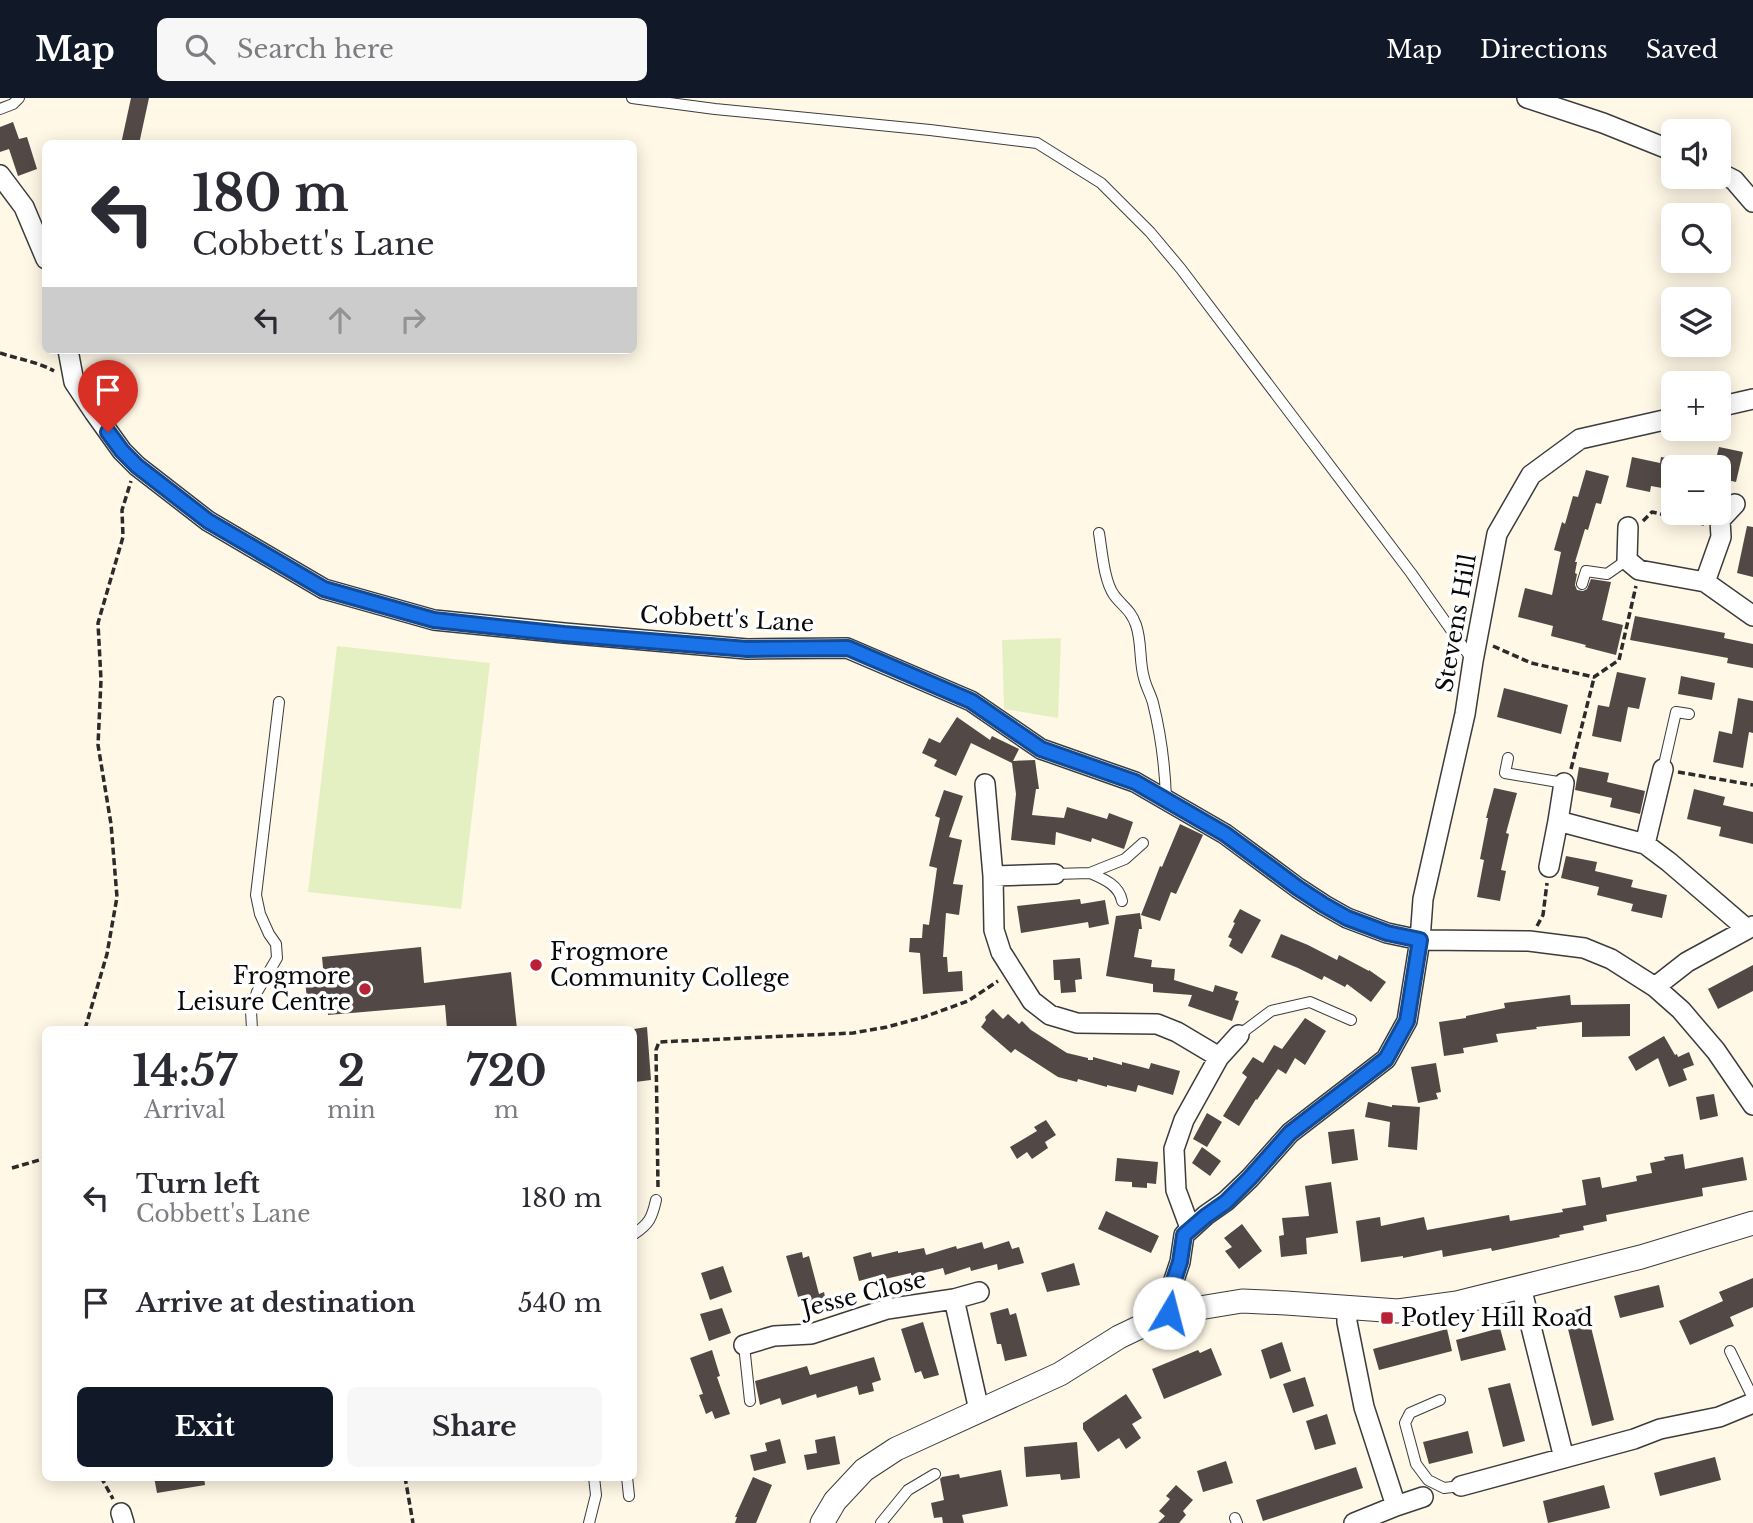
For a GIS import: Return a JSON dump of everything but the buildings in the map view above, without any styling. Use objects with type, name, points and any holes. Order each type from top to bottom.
[{"type":"street","points":[[1527,98],[1603,123],[1661,146]]},
{"type":"street","points":[[0,175],[24,207],[42,250]]},
{"type":"street","points":[[1731,178],[1753,202]]},
{"type":"street","name":"Cobbett's Lane","points":[[69,354],[74,382],[122,451],[137,466],[208,521],[324,589],[434,620],[747,649],[848,648],[971,701],[1041,749],[1135,782],[1242,845],[1298,888],[1347,918],[1387,933],[1420,940],[1529,941],[1584,948],[1611,959],[1655,987],[1681,1010],[1716,1051],[1753,1105]]},
{"type":"street","points":[[1731,404],[1753,399]]},
{"type":"street","name":"Stevens Hill","points":[[1190,1228],[1226,1202],[1290,1133],[1386,1059],[1407,1021],[1420,940],[1423,899],[1465,714],[1497,534],[1531,475],[1580,439],[1661,421]]},
{"type":"street","points":[[1731,508],[1735,504]]},
{"type":"street","points":[[1706,582],[1721,537],[1720,525]]},
{"type":"street","points":[[1628,527],[1633,565],[1706,582],[1753,616]]},
{"type":"street","points":[[1645,844],[1662,769]]},
{"type":"street","points":[[1549,867],[1564,783]]},
{"type":"street","points":[[985,784],[993,876],[993,930],[1001,952],[1032,1001],[1050,1015],[1077,1023],[1157,1024],[1177,1032],[1219,1057]]},
{"type":"street","points":[[1558,821],[1645,844],[1750,928],[1687,962],[1655,987]]},
{"type":"street","points":[[993,876],[1055,874]]},
{"type":"street","points":[[1169,1313],[1168,1298],[1180,1262],[1184,1235],[1190,1228],[1176,1190],[1174,1149],[1184,1120],[1219,1057],[1239,1035]]},
{"type":"street","points":[[822,1523],[835,1502],[864,1470],[896,1449],[1060,1374],[1119,1337],[1169,1313],[1242,1301],[1398,1311],[1457,1303],[1641,1257],[1753,1223]]},
{"type":"street","points":[[1521,1287],[1564,1458]]},
{"type":"street","name":"Jesse Close","points":[[744,1345],[774,1336],[811,1335],[887,1309],[979,1292]]},
{"type":"street","name":"Jesse Close","points":[[954,1298],[979,1410]]},
{"type":"street","points":[[1347,1308],[1347,1322],[1364,1407],[1396,1506]]},
{"type":"street","points":[[1461,1486],[1634,1440],[1660,1429],[1719,1418],[1753,1403]]},
{"type":"street","points":[[1354,1523],[1423,1497]]},
{"type":"lane","points":[[0,109],[13,104],[19,98]]},
{"type":"lane","points":[[632,98],[1037,143],[1101,183],[1150,232],[1181,269],[1411,573],[1473,661]]},
{"type":"lane","points":[[1099,533],[1109,585],[1135,622],[1140,638],[1143,677],[1161,739],[1166,800]]},
{"type":"lane","points":[[1582,584],[1586,570],[1607,574],[1633,565]]},
{"type":"lane","points":[[251,1026],[251,1012],[257,992],[277,958],[276,944],[260,914],[256,895],[279,702]]},
{"type":"lane","points":[[1662,769],[1676,712],[1689,714]]},
{"type":"lane","points":[[1508,758],[1504,773],[1564,783]]},
{"type":"lane","points":[[1055,874],[1090,873],[1125,859],[1143,843]]},
{"type":"lane","points":[[1090,873],[1110,882],[1121,894],[1122,901]]},
{"type":"lane","points":[[1239,1035],[1271,1011],[1310,1002],[1350,1020]]},
{"type":"lane","points":[[637,1232],[653,1217],[656,1200]]},
{"type":"lane","points":[[744,1345],[750,1401]]},
{"type":"lane","points":[[1730,1351],[1753,1398]]},
{"type":"lane","points":[[1440,1400],[1410,1413],[1405,1423],[1409,1443],[1416,1464],[1428,1480],[1444,1488],[1461,1486]]},
{"type":"lane","points":[[881,1523],[908,1490],[935,1474]]},
{"type":"lane","points":[[589,1523],[596,1495],[594,1481]]},
{"type":"lane","points":[[627,1481],[629,1496]]},
{"type":"path","points":[[0,352],[44,365],[74,382]]},
{"type":"path","points":[[86,1026],[107,954],[117,897],[111,824],[99,745],[101,680],[98,623],[123,537],[122,510],[137,466]]},
{"type":"path","points":[[1628,527],[1639,525],[1653,512],[1661,514]]},
{"type":"path","points":[[1564,783],[1573,766],[1594,677],[1619,660],[1633,565]]},
{"type":"path","points":[[1478,639],[1531,663],[1594,677]]},
{"type":"path","points":[[1662,769],[1753,785]]},
{"type":"path","points":[[1529,941],[1543,915],[1549,867]]},
{"type":"path","points":[[656,1200],[659,1158],[656,1050],[659,1042],[853,1032],[887,1027],[968,1001],[1012,972]]},
{"type":"path","points":[[12,1168],[42,1159]]},
{"type":"path","points":[[103,1481],[123,1518]]},
{"type":"path","points":[[406,1481],[413,1523]]},
{"type":"green space","points":[[1061,638],[1058,718],[1004,709],[1002,640]]},
{"type":"green space","points":[[337,646],[490,663],[461,909],[308,892]]},
{"type":"place","name":"Frogmore Community College","points":[[536,965]]},
{"type":"place","name":"Frogmore Leisure Centre","points":[[365,989]]},
{"type":"place","name":"Potley Hill Road","points":[[1387,1318]]},
{"type":"route","points":[[108,432],[137,466],[208,521],[324,589],[434,620],[747,649],[848,648],[971,701],[1041,749],[1135,782],[1225,834],[1298,888],[1347,918],[1387,933],[1420,940],[1407,1021],[1386,1059],[1290,1133],[1226,1202],[1184,1235],[1180,1262],[1168,1298],[1169,1313]]}]
